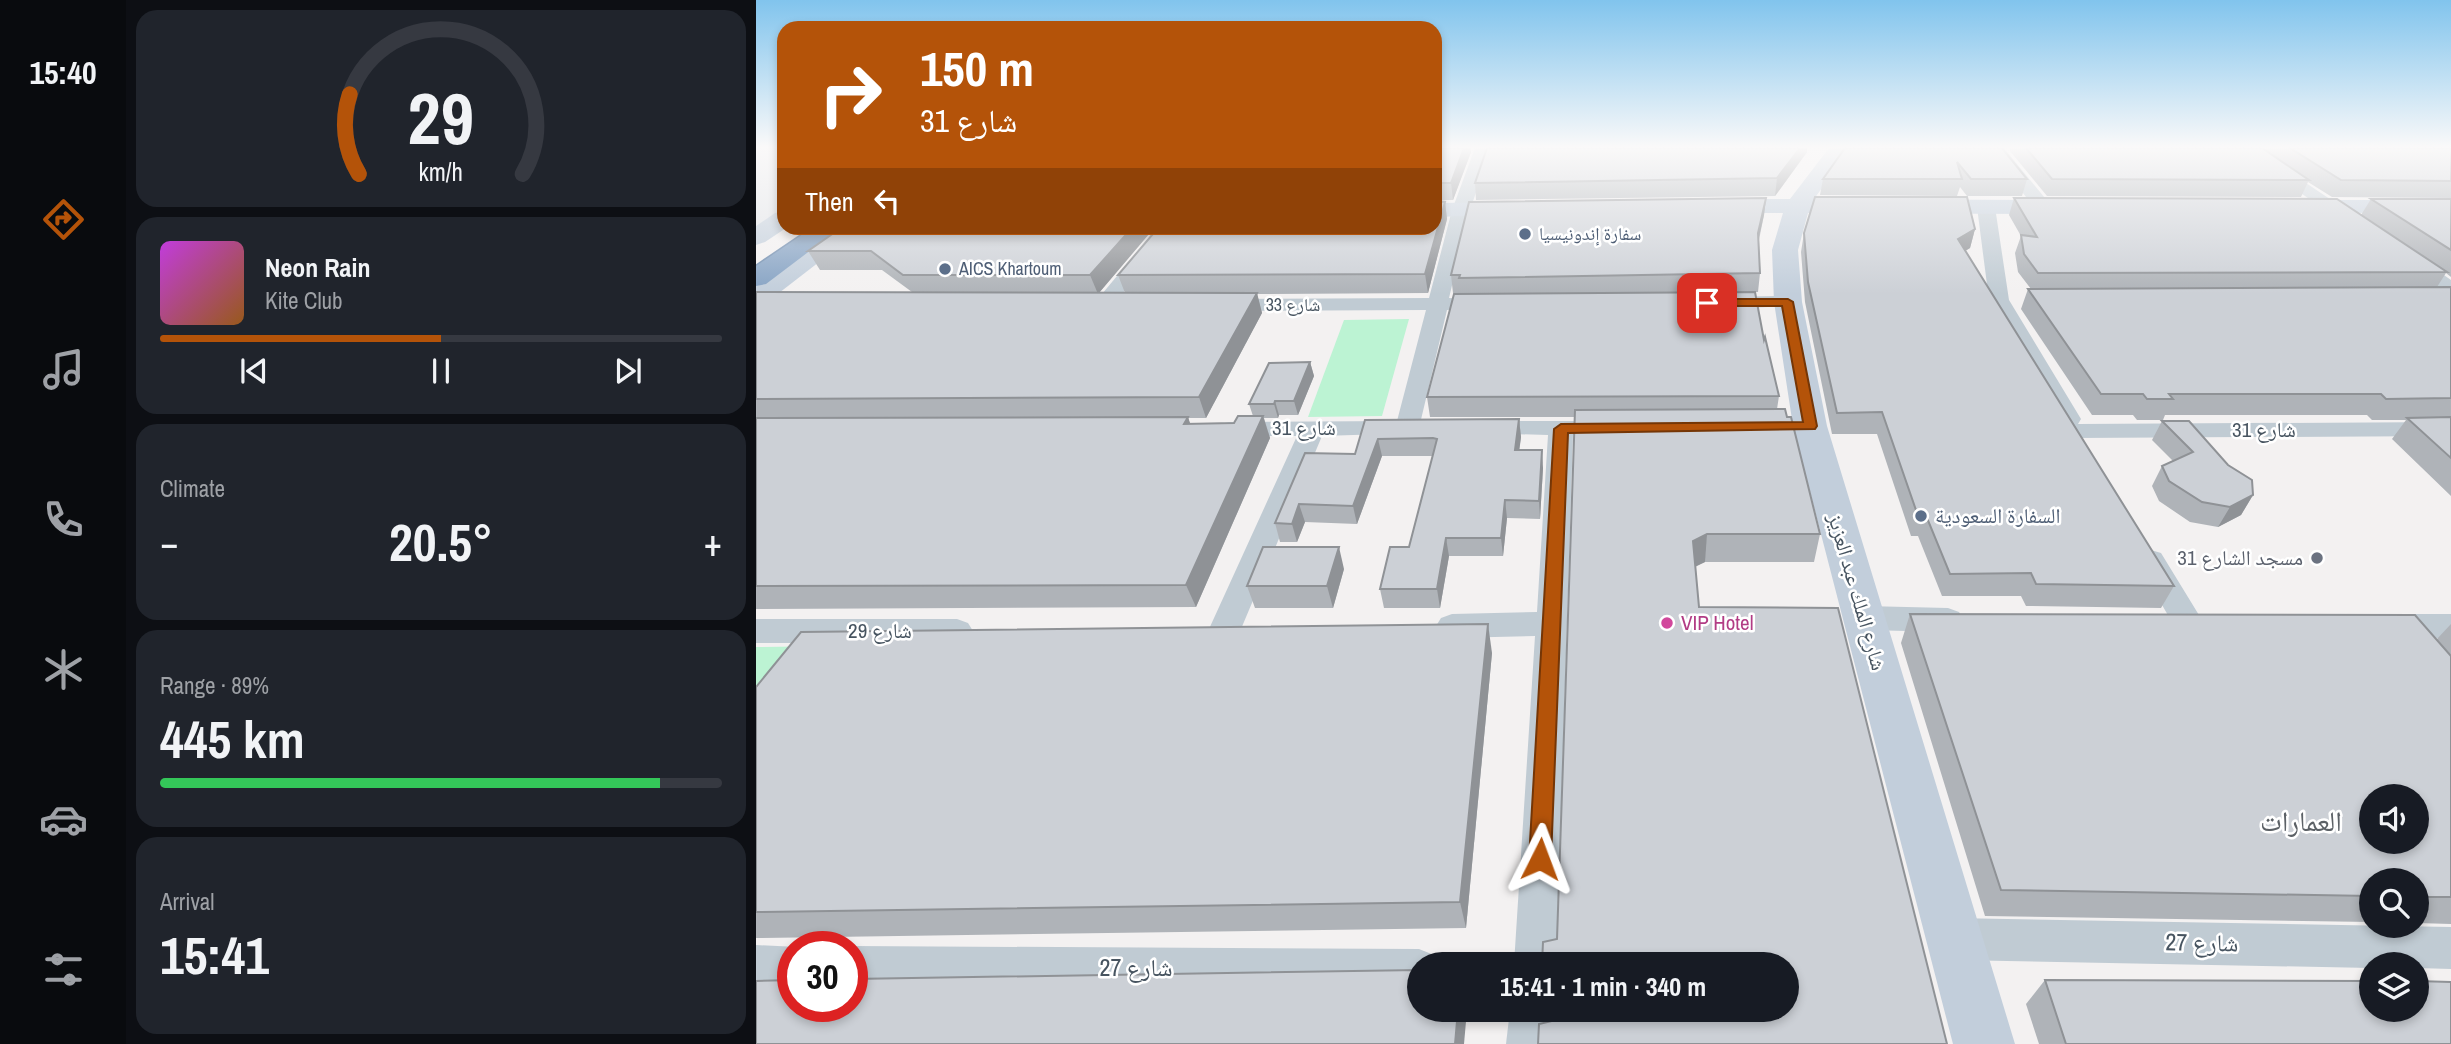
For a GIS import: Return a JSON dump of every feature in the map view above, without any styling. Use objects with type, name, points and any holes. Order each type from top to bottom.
[{"type":"highway","points":[[756,254],[784,235]]},
{"type":"highway","points":[[756,278],[818,235]]},
{"type":"street","points":[[1407,428],[1466,197]]},
{"type":"street","name":"شارع الملك عبد العزيز","points":[[1804,197],[1798,205],[1785,250],[1796,426],[1864,618],[1984,1044]]},
{"type":"street","points":[[2035,197],[2043,207]]},
{"type":"street","points":[[2317,197],[2365,230]]},
{"type":"street","points":[[1690,207],[2084,207]]},
{"type":"street","points":[[1986,207],[1999,300],[2090,454]]},
{"type":"street","points":[[2278,207],[2451,207]]},
{"type":"street","points":[[1442,210],[1542,209]]},
{"type":"street","points":[[756,236],[777,222]]},
{"type":"street","points":[[756,299],[842,235]]},
{"type":"street","points":[[1104,304],[1160,235]]},
{"type":"street","points":[[2398,252],[2451,289]]},
{"type":"street","points":[[756,299],[782,302]]},
{"type":"street","points":[[2424,299],[2451,299]]},
{"type":"street","points":[[1999,300],[2027,300]]},
{"type":"street","points":[[1704,303],[1788,302]]},
{"type":"street","points":[[1077,304],[1130,304]]},
{"type":"street","name":"شارع 33","points":[[1209,304],[1508,304]]},
{"type":"street","points":[[1225,629],[1313,428]]},
{"type":"street","name":"شارع 31","points":[[1202,429],[1435,428]]},
{"type":"street","points":[[1463,428],[1630,428]]},
{"type":"street","points":[[1536,952],[1561,429]]},
{"type":"street","name":"شارع 31","points":[[2076,431],[2451,429]]},
{"type":"street","points":[[2137,535],[2204,628],[2150,626]]},
{"type":"street","points":[[1864,618],[1973,621]]},
{"type":"street","points":[[1429,626],[1551,624]]},
{"type":"street","points":[[2356,626],[2451,626]]},
{"type":"street","points":[[2397,626],[2424,657]]},
{"type":"street","name":"شارع 29","points":[[756,631],[981,631]]},
{"type":"street","name":"شارع 27","points":[[1953,939],[2451,948]]},
{"type":"street","points":[[756,966],[777,966]]},
{"type":"street","name":"شارع 27","points":[[868,967],[1407,970]]},
{"type":"street","points":[[1529,1044],[1531,1022]]},
{"type":"shaded area","points":[[756,197],[777,197],[777,212],[756,226]]},
{"type":"green space","points":[[1409,319],[1382,416],[1308,417],[1344,320]]},
{"type":"green space","points":[[831,646],[756,740],[756,647]]},
{"type":"building","points":[[1815,197],[1967,197],[1975,229],[1958,239],[2174,586],[2036,584],[2031,573],[1950,574],[1925,513],[1917,513],[1882,412],[1837,413],[1808,282],[1804,233]]},
{"type":"building","points":[[1766,198],[1758,233],[1760,273],[1459,278],[1460,275],[1451,275],[1469,202]]},
{"type":"building","points":[[2014,198],[2337,199],[2447,272],[2038,273],[2024,254],[2021,235],[2037,237]]},
{"type":"building","points":[[2371,199],[2451,199],[2451,250]]},
{"type":"building","points":[[831,235],[1126,235],[1090,275],[903,275],[871,251],[808,251]]},
{"type":"building","points":[[1152,235],[1436,235],[1425,274],[1118,275]]},
{"type":"building","points":[[2451,287],[2451,398],[2386,399],[2381,394],[2169,394],[2173,399],[2147,399],[2143,394],[2101,394],[2028,289]]},
{"type":"building","points":[[756,292],[1257,293],[1199,397],[756,399]]},
{"type":"building","points":[[1755,292],[1779,396],[1427,397],[1454,294]]},
{"type":"building","points":[[1310,362],[1294,401],[1249,404],[1269,363]]},
{"type":"building","points":[[1785,409],[1787,417],[1791,417],[1820,534],[1707,534],[1693,541],[1699,607],[1838,608],[1947,1044],[1538,1044],[1539,1024],[1548,1022],[1799,1022],[1799,952],[1543,952],[1543,942],[1557,939],[1575,410]]},
{"type":"building","points":[[1238,416],[1263,416],[1186,585],[756,586],[756,418],[1188,417],[1184,424],[1234,423]]},
{"type":"building","points":[[2451,417],[2451,458],[2407,418]]},
{"type":"building","points":[[1519,419],[1515,450],[1542,450],[1539,501],[1505,500],[1501,538],[1446,538],[1437,589],[1380,589],[1390,547],[1409,547],[1437,439],[1378,439],[1353,506],[1299,504],[1292,524],[1275,523],[1305,453],[1355,454],[1365,420]]},
{"type":"building","points":[[2162,421],[2189,421],[2228,465],[2252,480],[2253,495],[2230,507],[2202,502],[2169,481],[2162,466],[2193,452]]},
{"type":"building","points":[[1263,547],[1339,547],[1327,586],[1247,586]]},
{"type":"building","points":[[1910,614],[2415,615],[2451,656],[2451,897],[2429,897],[2429,868],[2359,868],[2359,896],[2001,890]]},
{"type":"building","points":[[1488,624],[1460,902],[756,912],[756,687],[801,632]]},
{"type":"building","points":[[1407,970],[1407,1022],[1457,1022],[1455,1044],[756,1044],[756,981],[777,980],[777,1022],[868,1022],[868,979]]},
{"type":"building","points":[[2045,980],[2359,981],[2359,1022],[2429,1022],[2429,981],[2451,982],[2451,1044],[2066,1044]]},
{"type":"place","name":"سفارة إندونيسيا","points":[[1525,234]]},
{"type":"place","name":"AICS Khartoum","points":[[945,269]]},
{"type":"place","name":"السفارة السعودية","points":[[1921,516]]},
{"type":"place","name":"مسجد الشارع 31","points":[[2317,558]]},
{"type":"place","name":"VIP Hotel","points":[[1667,623]]},
{"type":"district","name":"العمارات","points":[[2301,821]]},
{"type":"route","points":[[1540,859],[1561,429],[1810,426],[1788,302],[1707,303]]}]
